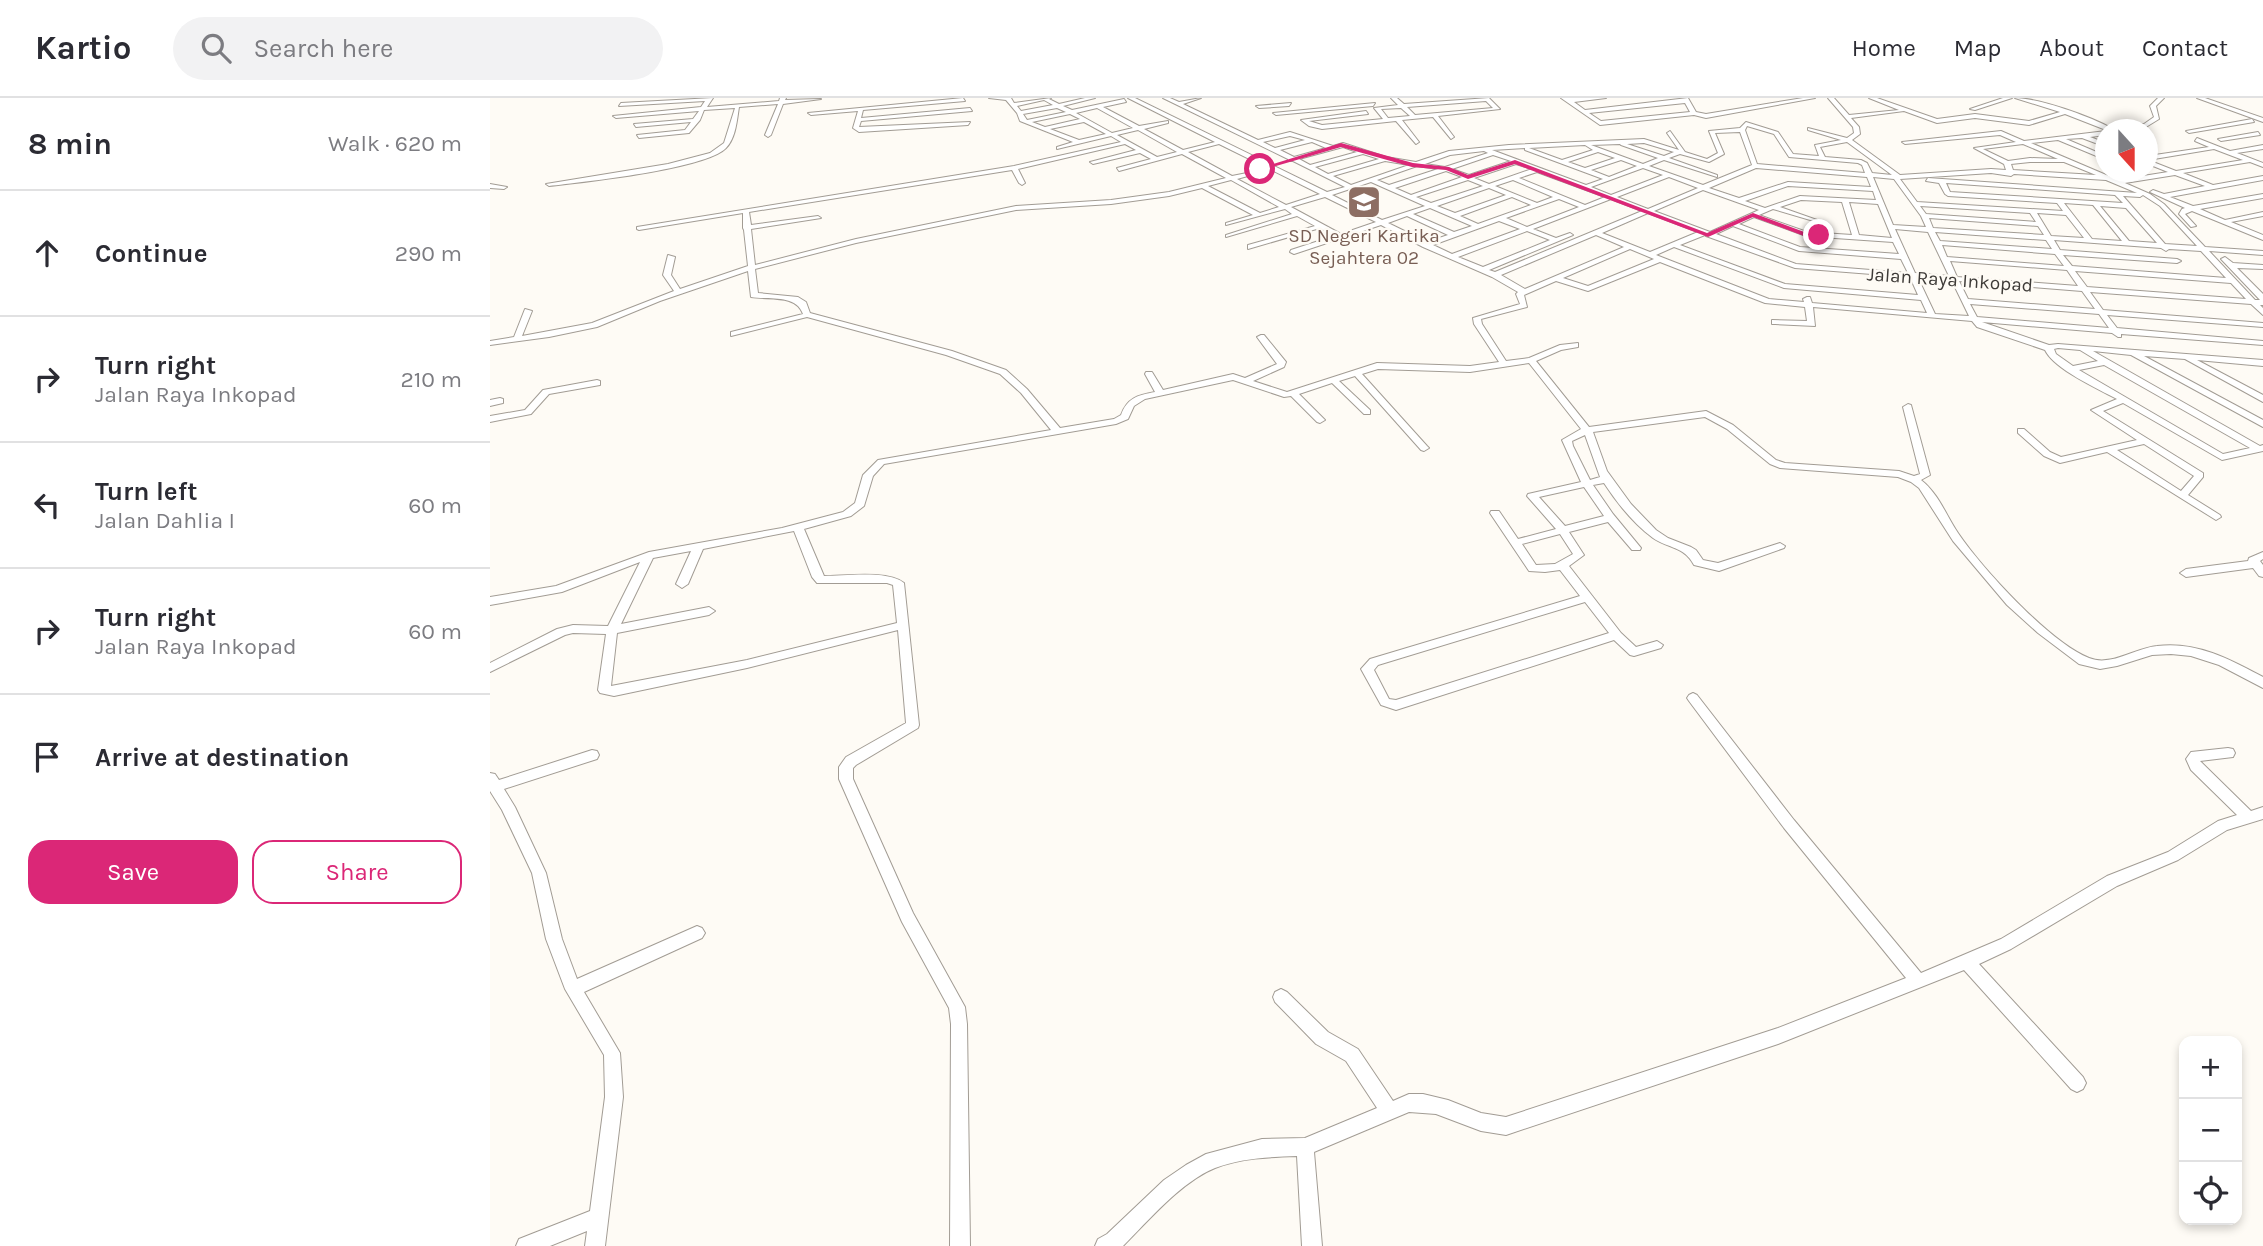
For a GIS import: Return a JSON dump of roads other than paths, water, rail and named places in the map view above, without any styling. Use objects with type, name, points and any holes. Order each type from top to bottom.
[{"type":"street","points":[[621,105],[710,98]]},
{"type":"street","points":[[680,143],[710,98]]},
{"type":"street","points":[[549,184],[656,169],[720,151],[731,136],[740,98]]},
{"type":"street","points":[[738,106],[747,98]]},
{"type":"street","points":[[616,116],[818,98],[811,113],[962,100]]},
{"type":"street","points":[[992,98],[1007,98],[1020,113],[1021,119],[1079,142]]},
{"type":"street","points":[[1014,105],[1047,98],[1156,159]]},
{"type":"street","points":[[1020,113],[1092,98]]},
{"type":"street","points":[[1166,98],[1351,187]]},
{"type":"street","points":[[1178,104],[1198,98]]},
{"type":"street","points":[[1259,106],[1352,98]]},
{"type":"street","points":[[1367,98],[1387,120]]},
{"type":"street","points":[[1394,98],[1414,117]]},
{"type":"street","points":[[1276,113],[1377,108],[1486,98],[1497,109],[1321,127],[1301,120],[1377,108]]},
{"type":"street","points":[[1567,100],[1603,98]]},
{"type":"street","points":[[1567,100],[1603,123],[1694,113],[1706,116],[1812,98]]},
{"type":"street","points":[[1823,159],[1817,146],[1848,140],[1856,136],[1857,132],[1831,98]]},
{"type":"street","points":[[1872,98],[1937,121],[1980,122]]},
{"type":"street","points":[[1973,109],[2009,98]]},
{"type":"street","points":[[2018,98],[2095,124]]},
{"type":"street","points":[[2155,119],[2153,106],[2161,98]]},
{"type":"street","points":[[2200,98],[2263,120]]},
{"type":"street","points":[[1124,99],[1321,196],[1495,275],[1524,292]]},
{"type":"street","points":[[1027,122],[1124,99],[1173,119],[1263,168]]},
{"type":"street","points":[[768,135],[782,100]]},
{"type":"street","points":[[1585,112],[1686,100],[1694,113]]},
{"type":"street","points":[[1754,100],[1762,108]]},
{"type":"street","points":[[2038,103],[2051,100]]},
{"type":"street","points":[[1097,106],[1341,237]]},
{"type":"street","points":[[861,109],[856,128],[863,131],[968,123]]},
{"type":"street","points":[[857,120],[970,110]]},
{"type":"street","points":[[1847,117],[1905,110]]},
{"type":"street","points":[[1735,112],[1744,127],[1754,164]]},
{"type":"street","points":[[1952,121],[1975,116],[2029,123],[2066,112]]},
{"type":"street","points":[[1173,119],[1197,113]]},
{"type":"street","points":[[1434,115],[1451,137]]},
{"type":"street","points":[[1898,118],[1918,115]]},
{"type":"street","points":[[1398,119],[1416,142]]},
{"type":"street","points":[[636,125],[697,120]]},
{"type":"street","points":[[1046,128],[1084,120]]},
{"type":"street","points":[[2189,131],[2252,121]]},
{"type":"street","points":[[1059,148],[1166,122]]},
{"type":"street","points":[[1369,122],[1375,128]]},
{"type":"street","points":[[2241,123],[2261,136]]},
{"type":"street","points":[[2008,125],[2019,130]]},
{"type":"street","points":[[1086,130],[1097,127]]},
{"type":"street","points":[[1707,161],[1721,154],[1711,132],[1744,127],[1776,132],[1791,156],[1861,161],[1865,164],[1896,240],[1932,316]]},
{"type":"street","points":[[1810,129],[1848,140],[1898,177],[1924,216],[1974,319],[1980,325],[2049,348],[2129,350],[2263,361]]},
{"type":"street","points":[[639,136],[687,132]]},
{"type":"street","points":[[1065,135],[1075,132]]},
{"type":"street","points":[[1670,133],[1683,149],[1681,152]]},
{"type":"street","points":[[1905,142],[2001,133],[2095,172]]},
{"type":"street","points":[[1977,148],[2095,133]]},
{"type":"street","points":[[1257,142],[1290,134],[1332,148]]},
{"type":"street","points":[[2030,135],[2041,140]]},
{"type":"street","points":[[2079,135],[2095,141]]},
{"type":"street","points":[[1119,169],[1244,136]]},
{"type":"street","points":[[2221,139],[2261,136]]},
{"type":"street","points":[[2056,138],[2095,154]]},
{"type":"street","points":[[1955,139],[2007,163],[2034,160],[2070,161]]},
{"type":"street","points":[[1274,150],[1312,140]]},
{"type":"street","points":[[2197,140],[2263,164]]},
{"type":"street","points":[[639,228],[1014,168],[1124,142]]},
{"type":"street","points":[[1616,142],[1715,176]]},
{"type":"street","points":[[1228,224],[1351,187],[1450,153],[1483,149],[1649,142],[1719,165]]},
{"type":"street","points":[[490,343],[594,325],[678,292],[750,268],[856,241],[1029,206],[1111,202],[1205,187],[1343,145],[1385,159],[1447,169],[1537,205]]},
{"type":"street","points":[[1584,145],[1769,208],[1812,209],[1845,200],[1882,202]]},
{"type":"street","points":[[1520,146],[1609,179]]},
{"type":"street","points":[[1538,153],[1563,146]]},
{"type":"street","points":[[2231,152],[2263,146]]},
{"type":"street","points":[[2158,157],[2216,147]]},
{"type":"street","name":"Jalan Raya Inkopad","points":[[1483,149],[1795,267],[2260,301]]},
{"type":"street","points":[[1562,162],[1599,150]]},
{"type":"street","points":[[1093,162],[1140,151]]},
{"type":"street","points":[[1310,167],[1362,152]]},
{"type":"street","points":[[1584,188],[1681,152]]},
{"type":"street","points":[[1998,159],[2047,152]]},
{"type":"street","points":[[1388,188],[1493,153]]},
{"type":"street","points":[[2158,153],[2163,155]]},
{"type":"street","points":[[1585,170],[1620,158]]},
{"type":"street","points":[[1327,176],[1385,159]]},
{"type":"street","points":[[2158,176],[2252,160]]},
{"type":"street","points":[[1410,197],[1515,162]]},
{"type":"street","points":[[2007,163],[2009,172],[2025,199]]},
{"type":"street","points":[[1495,275],[1754,164]]},
{"type":"street","points":[[1482,270],[1715,176],[1754,164],[1942,182],[2148,195]]},
{"type":"street","points":[[2158,165],[2212,187]]},
{"type":"street","points":[[1014,168],[1022,183]]},
{"type":"street","points":[[1294,252],[1536,170]]},
{"type":"street","points":[[1898,177],[1974,171],[2095,177]]},
{"type":"street","points":[[1452,257],[1670,175]]},
{"type":"street","points":[[1513,178],[1583,206]]},
{"type":"street","points":[[2162,196],[2263,178]]},
{"type":"street","points":[[1371,180],[1478,226]]},
{"type":"street","points":[[1942,182],[1954,206]]},
{"type":"street","points":[[2122,182],[2158,201],[2235,281],[2260,301]]},
{"type":"street","points":[[2122,182],[2263,238]]},
{"type":"street","points":[[2233,183],[2263,195]]},
{"type":"street","points":[[1740,200],[1788,184],[1875,190]]},
{"type":"street","points":[[490,186],[504,187]]},
{"type":"street","points":[[1205,187],[1259,215]]},
{"type":"street","points":[[2117,193],[2192,277]]},
{"type":"street","points":[[1948,194],[2130,206]]},
{"type":"street","points":[[1454,216],[1513,195]]},
{"type":"street","points":[[2263,195],[2192,208],[2184,210],[2182,214],[2246,280],[2260,301],[2263,313]]},
{"type":"street","points":[[1321,196],[1372,227],[1433,257]]},
{"type":"street","points":[[1426,245],[1559,197]]},
{"type":"street","name":"Jalan Raya Inkopad","points":[[1845,200],[1856,238]]},
{"type":"street","points":[[2059,201],[2090,241]]},
{"type":"street","points":[[1916,204],[2068,214]]},
{"type":"street","points":[[2095,204],[2127,243]]},
{"type":"street","points":[[1650,255],[1769,208],[1812,209]]},
{"type":"street","points":[[1812,209],[1819,235]]},
{"type":"street","points":[[746,211],[754,295],[800,301],[807,315]]},
{"type":"street","points":[[2033,212],[2058,253],[2129,350],[2263,424]]},
{"type":"street","points":[[1228,236],[1298,214]]},
{"type":"street","points":[[1408,214],[1454,235]]},
{"type":"street","points":[[2226,223],[2263,214]]},
{"type":"street","name":"Jalan Raya Inkopad","points":[[1753,215],[1806,234],[1896,240]]},
{"type":"street","points":[[1924,216],[2039,224]]},
{"type":"street","points":[[2248,217],[2263,223]]},
{"type":"street","points":[[746,228],[818,218]]},
{"type":"street","points":[[1500,219],[1555,240]]},
{"type":"street","points":[[1237,222],[1251,229]]},
{"type":"street","points":[[2226,223],[2261,253]]},
{"type":"street","name":"Jalan Raya Inkopad","points":[[1733,224],[1799,249],[1904,257]]},
{"type":"street","points":[[1251,247],[1321,226]]},
{"type":"street","points":[[1892,227],[2261,253]]},
{"type":"street","points":[[1595,232],[1759,299],[1809,306],[2263,343]]},
{"type":"street","points":[[1937,243],[2177,261]]},
{"type":"street","points":[[1674,245],[1776,284],[1923,298]]},
{"type":"street","points":[[1504,364],[1477,318],[1524,305],[1526,304],[1519,296],[1524,292],[1630,247]]},
{"type":"street","points":[[671,257],[667,275],[678,292]]},
{"type":"street","points":[[1558,279],[1588,289],[1660,259]]},
{"type":"street","points":[[1945,259],[2235,281]]},
{"type":"street","points":[[2231,265],[2263,267]]},
{"type":"street","points":[[2246,280],[2263,282]]},
{"type":"street","points":[[1775,322],[1812,324],[1804,288]]},
{"type":"street","points":[[1968,302],[2263,325]]},
{"type":"street","points":[[517,339],[528,311]]},
{"type":"street","points":[[734,334],[807,315],[949,353],[1003,372],[1024,391],[1057,431]]},
{"type":"street","points":[[1245,381],[1281,365],[1282,362],[1261,337]]},
{"type":"street","points":[[2248,342],[2263,361]]},
{"type":"street","points":[[490,601],[558,589],[649,555],[798,527],[853,511],[860,504],[871,470],[886,459],[1122,419],[1134,400],[1160,393],[1228,377],[1241,378],[1283,395],[1385,366],[1457,370],[1531,360],[1546,355],[1554,348],[1575,345]]},
{"type":"street","points":[[2049,348],[2052,355],[2071,369],[2223,457],[2261,449]]},
{"type":"street","points":[[2080,348],[2261,449]]},
{"type":"street","points":[[2183,356],[2263,399]]},
{"type":"street","points":[[1531,360],[1587,430],[1607,479],[1653,532],[1689,551],[1698,563],[1719,566],[1780,546]]},
{"type":"street","points":[[2071,369],[2105,362]]},
{"type":"street","points":[[1149,374],[1160,393]]},
{"type":"street","points":[[1358,374],[1424,448]]},
{"type":"street","points":[[1335,382],[1367,412]]},
{"type":"street","points":[[490,419],[528,412],[547,392],[597,383]]},
{"type":"street","points":[[1293,393],[1320,421]]},
{"type":"street","points":[[2124,400],[2096,410],[2200,475],[2182,496]]},
{"type":"street","points":[[1908,407],[1926,475],[1914,479]]},
{"type":"street","points":[[1636,548],[1609,518],[1585,483],[1567,440],[1587,430],[1706,414],[1730,427],[1773,462],[1783,466],[1899,474],[1914,479],[1925,489],[1958,540],[1990,579],[2074,656],[2098,666],[2107,666],[2143,653],[2170,649],[2194,651],[2219,660],[2263,683]]},
{"type":"street","points":[[2021,431],[2047,454],[2060,460],[2144,442]]},
{"type":"street","points":[[2109,449],[2216,517]]},
{"type":"street","points":[[1494,513],[1533,568],[1562,565],[1579,555],[1563,530],[1532,496],[1607,479]]},
{"type":"street","points":[[1514,543],[1609,518]]},
{"type":"street","points":[[798,527],[821,580],[888,579],[898,583],[913,725],[903,734],[851,761],[846,766],[846,779],[907,916],[957,1007],[960,1246]]},
{"type":"street","points":[[682,584],[699,545]]},
{"type":"street","points":[[649,555],[612,630],[604,690],[614,691],[760,661],[903,625]]},
{"type":"street","points":[[2186,573],[2260,564]]},
{"type":"street","points":[[1562,565],[1615,635],[1634,652],[1657,645]]},
{"type":"street","points":[[1588,597],[1374,662],[1367,669],[1385,702],[1396,705],[1615,635]]},
{"type":"street","points":[[490,668],[561,632],[573,629],[612,630],[709,611]]},
{"type":"street","points":[[1693,698],[1789,824],[1918,981]]},
{"type":"street","points":[[2228,753],[2196,756],[2193,759],[2196,766],[2256,815]]},
{"type":"street","points":[[592,755],[492,782],[539,873],[554,939],[573,989],[612,1053],[614,1074],[611,1129],[594,1246]]},
{"type":"street","points":[[1105,1246],[1114,1241],[1171,1187],[1212,1160],[1262,1148],[1305,1147],[1389,1111],[1426,1101],[1442,1104],[1490,1126],[1506,1126],[1778,1036],[1967,962],[2006,944],[2112,881],[2173,856],[2216,829],[2256,815]]},
{"type":"street","points":[[573,989],[697,933]]},
{"type":"street","points":[[1967,962],[2077,1083]]},
{"type":"street","points":[[1281,997],[1322,1038],[1352,1055],[1389,1111]]},
{"type":"street","points":[[1305,1147],[1312,1246]]},
{"type":"street","points":[[526,1246],[596,1219]]},
{"type":"place","name":"SD Negeri Kartika Sejahtera 02","points":[[1364,202]]}]
